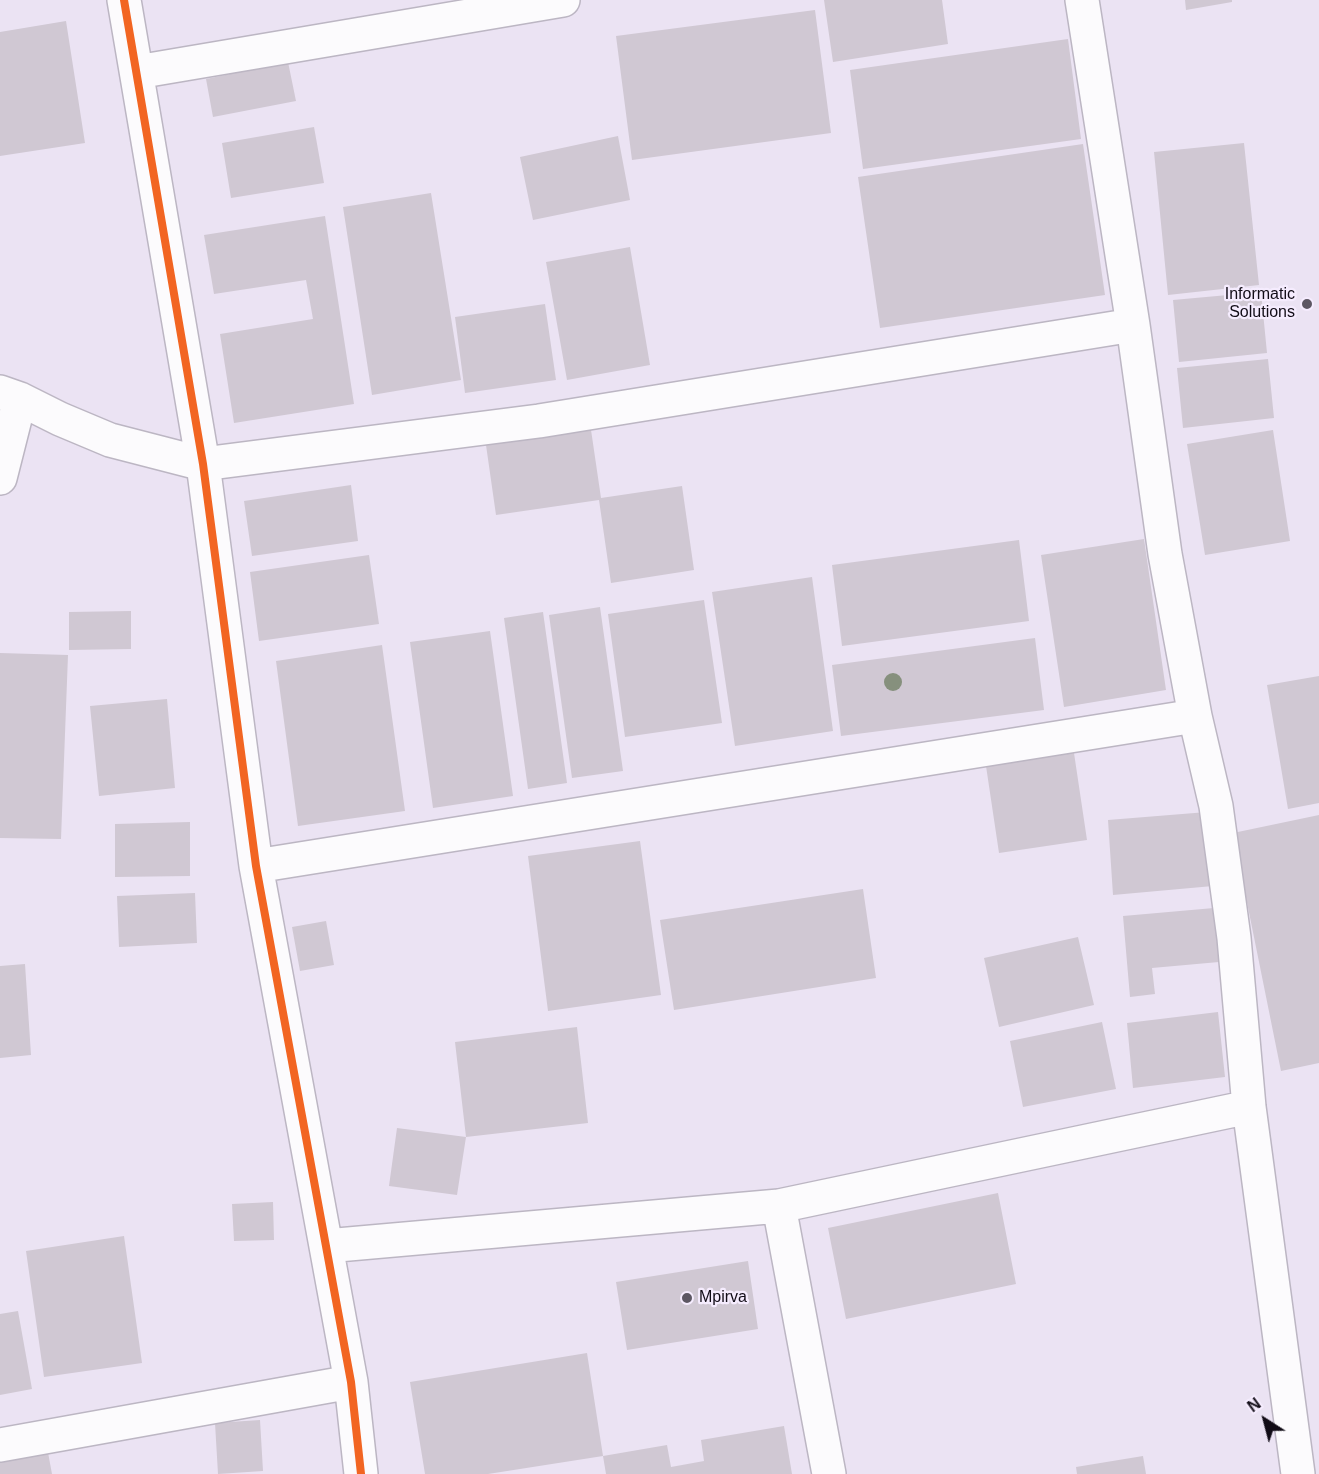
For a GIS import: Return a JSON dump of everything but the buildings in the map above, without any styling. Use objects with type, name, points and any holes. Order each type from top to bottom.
[{"type":"street","points":[[124,0],[203,464],[256,866],[351,1382],[361,1474]]},
{"type":"street","points":[[137,72],[562,0]]},
{"type":"street","points":[[1082,0],[1133,325],[1165,554],[1195,716],[1216,806],[1229,905],[1249,1107],[1298,1474]]},
{"type":"street","points":[[0,478],[10,396],[60,420],[110,440],[203,464],[539,421],[1133,325]]},
{"type":"street","points":[[256,866],[1195,716]]},
{"type":"street","points":[[326,1246],[779,1206],[1249,1107]]},
{"type":"street","points":[[779,1206],[829,1474]]},
{"type":"street","points":[[0,1445],[351,1382]]},
{"type":"transit line","points":[[124,0],[203,464],[256,866],[351,1382],[361,1474]]},
{"type":"place","name":"Informatic Solutions","points":[[1307,304]]},
{"type":"place","name":"Mpirva","points":[[687,1298]]}]
